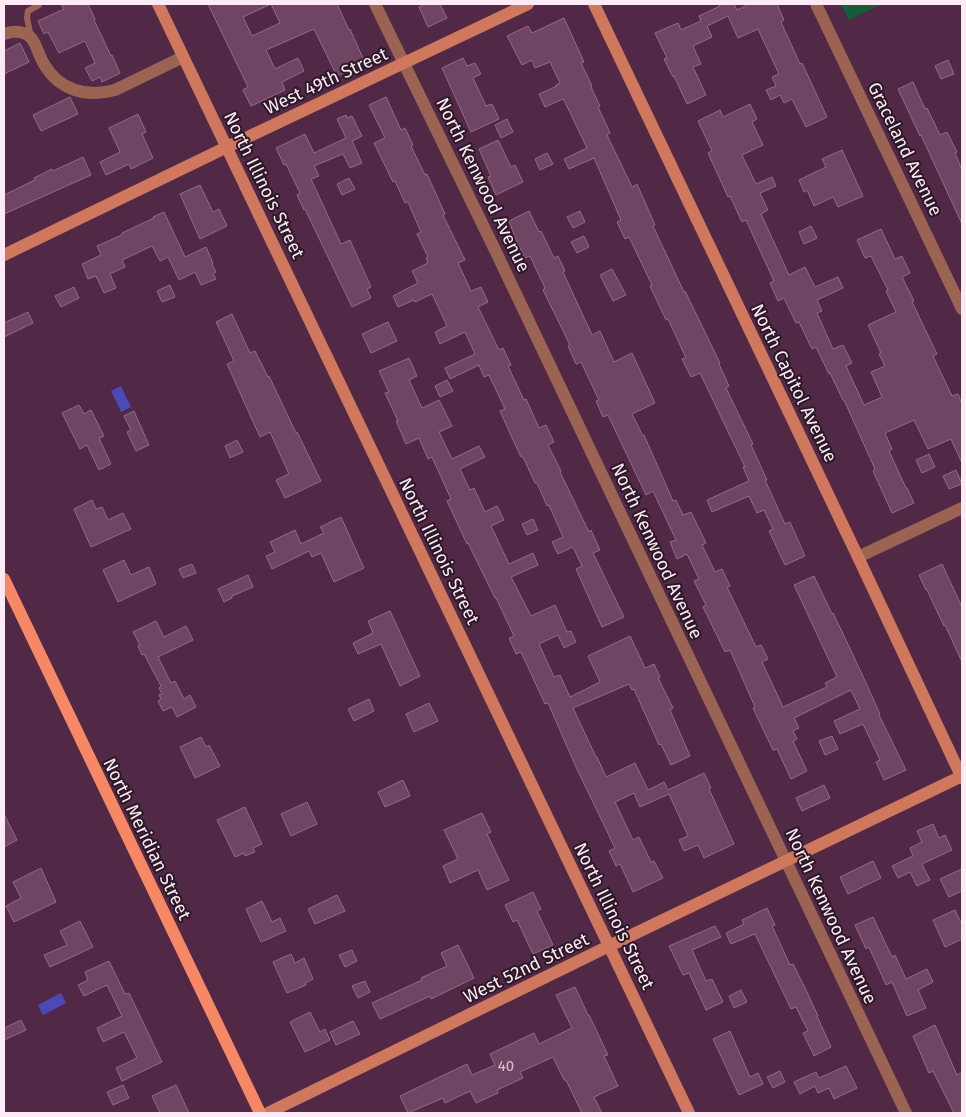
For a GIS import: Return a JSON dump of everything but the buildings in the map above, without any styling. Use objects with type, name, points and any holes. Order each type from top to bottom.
[{"type":"main road","name":"North Meridian Street","points":[[4,579],[260,1113]]},
{"type":"street","name":"North Illinois Street","points":[[158,4],[689,1113]]},
{"type":"street","name":"North Kenwood Avenue","points":[[375,4],[507,276],[906,1113]]},
{"type":"street","name":"West 49th Street","points":[[4,255],[528,4]]},
{"type":"street","name":"North Capitol Avenue","points":[[594,4],[962,777]]},
{"type":"street","name":"Graceland Avenue","points":[[816,4],[962,309]]},
{"type":"street","points":[[4,34],[17,32],[32,38],[45,66],[58,80],[73,89],[91,94],[114,90],[183,57]]},
{"type":"street","points":[[858,557],[962,508]]},
{"type":"street","name":"West 52nd Street","points":[[268,1113],[609,946],[962,777]]},
{"type":"lane","points":[[32,38],[27,18],[28,12],[39,5]]},
{"type":"green space","points":[[841,4],[880,4],[880,5],[849,20]]},
{"type":"shaded area","points":[[121,386],[131,407],[121,412],[111,391]]},
{"type":"shaded area","points":[[61,993],[66,1003],[43,1015],[38,1005]]}]
